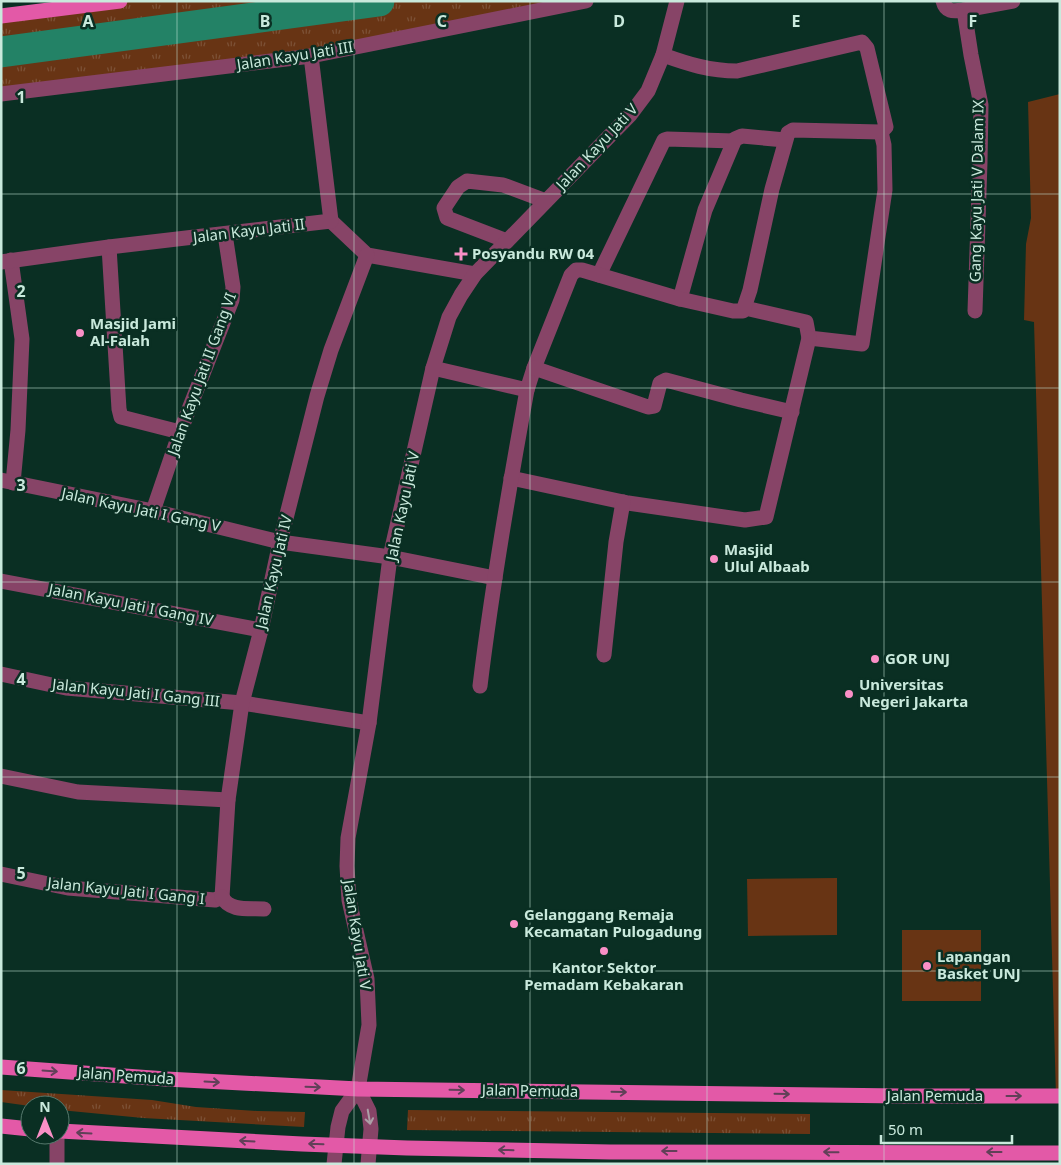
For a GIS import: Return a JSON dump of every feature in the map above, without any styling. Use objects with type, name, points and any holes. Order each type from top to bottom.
[{"type":"main road","points":[[1,16],[59,5],[120,1]]},
{"type":"main road","name":"Jalan Pemuda","points":[[1,1067],[166,1079],[358,1089],[902,1096],[1060,1096]]},
{"type":"main road","points":[[1,1126],[20,1128]]},
{"type":"main road","points":[[70,1132],[370,1147],[1030,1158],[1060,1153]]},
{"type":"street","name":"Jalan Kayu Jati III","points":[[1,94],[311,56],[586,1]]},
{"type":"street","name":"Jalan Kayu Jati V","points":[[358,1089],[369,1025],[366,979],[349,900],[348,838],[368,723],[390,557],[433,368],[449,317],[461,294],[475,274],[630,115],[648,90],[663,55],[677,1]]},
{"type":"street","points":[[943,1],[945,8],[950,11],[1014,1]]},
{"type":"street","name":"Gang Kayu Jati V Dalam IX","points":[[964,10],[981,105],[975,310]]},
{"type":"street","points":[[663,55],[695,67],[720,71],[737,71],[862,42],[867,48],[886,123],[886,127],[882,132],[885,190],[862,344],[809,338]]},
{"type":"street","points":[[311,56],[331,222],[366,255],[475,274]]},
{"type":"street","points":[[480,686],[495,578],[527,390],[571,275],[576,270],[582,270],[680,299],[740,311],[744,308],[750,290],[772,190],[788,133],[793,130],[882,132]]},
{"type":"street","points":[[680,299],[705,210],[734,142],[742,136],[785,140]]},
{"type":"street","points":[[599,275],[664,140],[667,138],[734,142]]},
{"type":"street","points":[[508,241],[447,218],[444,208],[458,187],[467,181],[490,182],[515,188],[546,201]]},
{"type":"street","name":"Jalan Kayu Jati II","points":[[6,261],[109,247],[331,222]]},
{"type":"street","name":"Jalan Kayu Jati II Gang VI","points":[[153,511],[180,432],[233,293],[232,270],[225,234]]},
{"type":"street","points":[[109,247],[121,417],[180,432]]},
{"type":"street","name":"Jalan Kayu Jati IV","points":[[222,897],[228,800],[242,703],[317,396],[331,350],[366,255]]},
{"type":"street","points":[[6,261],[22,339],[18,430],[7,481]]},
{"type":"street","points":[[511,478],[623,502],[744,520],[766,518],[809,338],[806,322],[744,308]]},
{"type":"street","points":[[433,368],[527,390]]},
{"type":"street","points":[[534,368],[648,407],[654,406],[660,383],[666,380],[792,412]]},
{"type":"street","name":"Jalan Kayu Jati I Gang V","points":[[7,481],[153,511],[280,542],[390,557],[495,578]]},
{"type":"street","points":[[604,655],[616,542],[623,502]]},
{"type":"street","name":"Jalan Kayu Jati I Gang IV","points":[[1,581],[261,630]]},
{"type":"street","name":"Jalan Kayu Jati I Gang III","points":[[1,674],[66,688],[242,703],[368,723]]},
{"type":"street","points":[[1,776],[78,792],[228,800]]},
{"type":"street","name":"Jalan Kayu Jati I Gang I","points":[[1,874],[68,888],[215,900],[222,897]]},
{"type":"street","points":[[222,897],[228,906],[234,908],[264,909]]},
{"type":"street","points":[[334,1164],[342,1111],[358,1089],[369,1111],[371,1130],[368,1164]]},
{"type":"street","points":[[57,1145],[57,1164]]},
{"type":"green space","points":[[110,1],[586,1],[311,56],[1,94],[1,15]]},
{"type":"green space","points":[[1060,94],[1060,1096],[1056,1096],[1034,322],[1024,320],[1026,244],[1031,218],[1028,102]]},
{"type":"green space","points":[[837,878],[837,935],[748,936],[747,879]]},
{"type":"green space","name":"Lapangan Basket UNJ","points":[[902,930],[981,930],[981,1001],[902,1001]]},
{"type":"green space","points":[[1,1090],[152,1100],[196,1107],[305,1112],[304,1127],[143,1118],[70,1111],[70,1095],[20,1095],[20,1105],[1,1102]]},
{"type":"green space","points":[[408,1110],[810,1114],[810,1134],[407,1130]]},
{"type":"waterway","points":[[1,52],[379,1]]},
{"type":"place","name":"Posyandu RW 04","points":[[461,254]]},
{"type":"place","name":"Masjid Jami Al-Falah","points":[[80,333]]},
{"type":"place","name":"Masjid Ulul Albaab","points":[[714,559]]},
{"type":"place","name":"GOR UNJ","points":[[875,659]]},
{"type":"place","name":"Universitas Negeri Jakarta","points":[[849,694]]},
{"type":"place","name":"Gelanggang Remaja Kecamatan Pulogadung","points":[[514,924]]},
{"type":"place","name":"Kantor Sektor Pemadam Kebakaran","points":[[604,951]]},
{"type":"place","name":"Lapangan Basket UNJ","points":[[927,966]]}]
